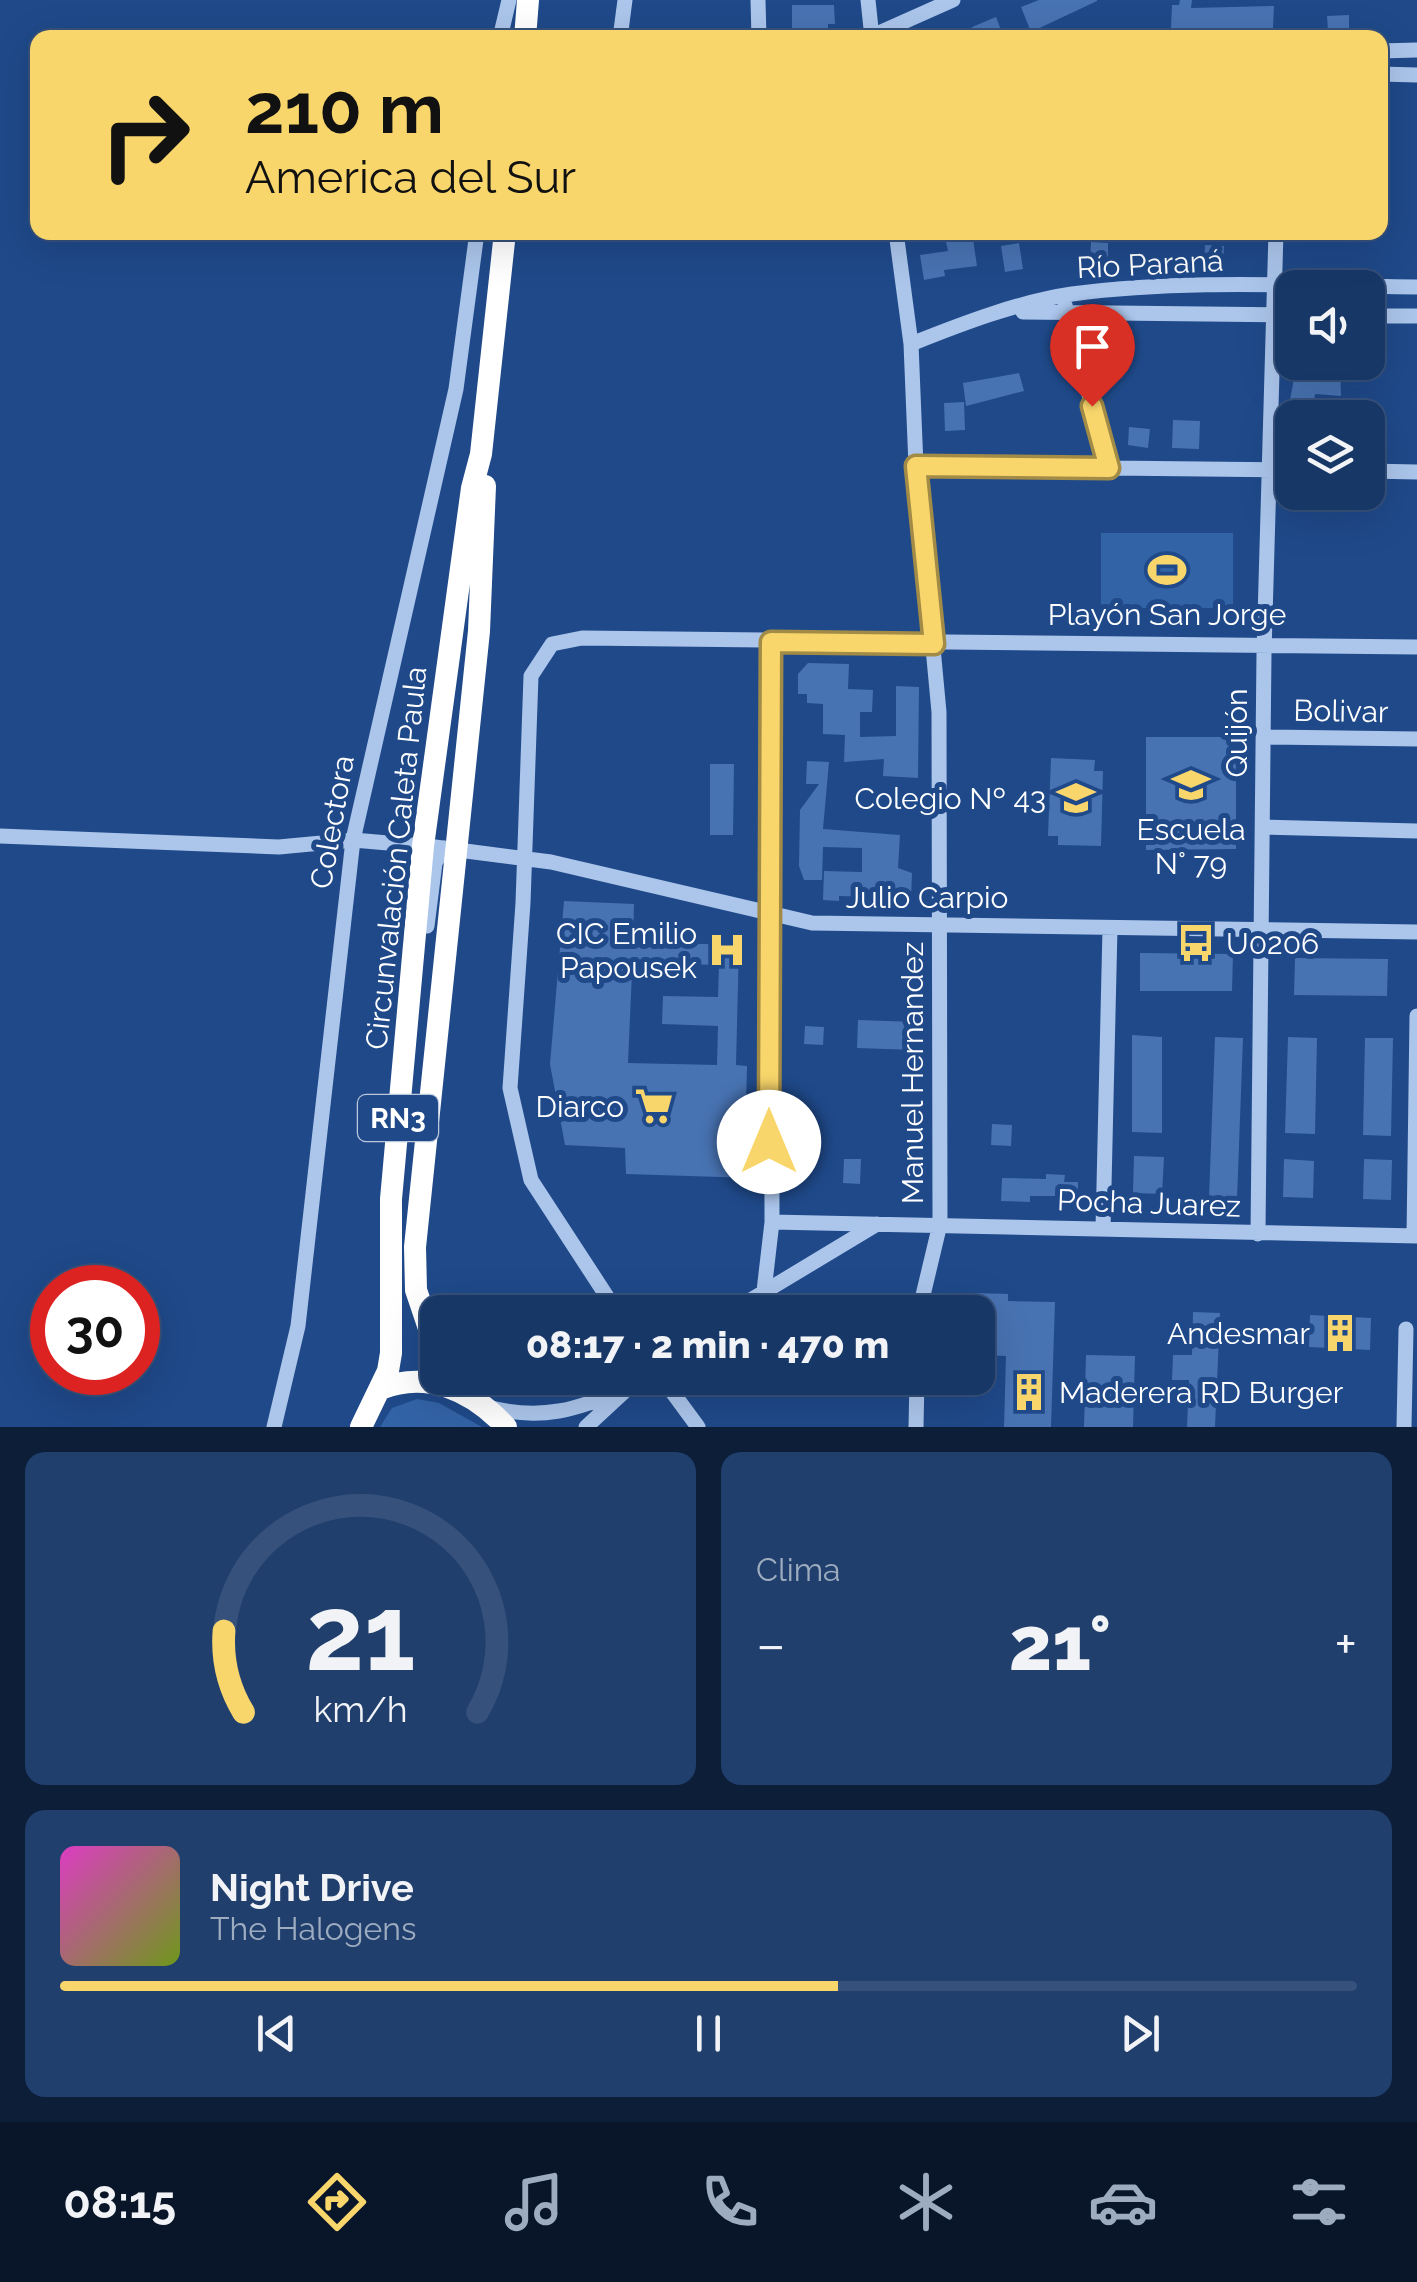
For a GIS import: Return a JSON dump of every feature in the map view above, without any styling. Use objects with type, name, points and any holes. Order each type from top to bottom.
[{"type":"highway","points":[[525,30],[528,0]]},
{"type":"highway","name":"Circunvalación Caleta Paula","points":[[420,1302],[414,1269],[420,1176],[441,992],[440,721],[472,488],[481,454],[504,240]]},
{"type":"highway","name":"Circunvalación Caleta Paula","points":[[380,1389],[391,1353],[390,1199],[407,1026],[479,631],[485,493],[481,454]]},
{"type":"highway","points":[[380,1389],[423,1379],[478,1403]]},
{"type":"highway","name":"RN3","points":[[361,1427],[380,1389]]},
{"type":"highway","points":[[470,1395],[506,1427]]},
{"type":"street","points":[[502,30],[509,0]]},
{"type":"street","points":[[621,30],[625,0]]},
{"type":"street","points":[[758,0],[759,30]]},
{"type":"street","points":[[868,0],[871,30]]},
{"type":"street","points":[[887,30],[953,0]]},
{"type":"street","points":[[1388,50],[1417,50]]},
{"type":"street","points":[[1388,74],[1417,76]]},
{"type":"street","name":"Colectora","points":[[274,1427],[298,1326],[353,840],[456,388],[477,240]]},
{"type":"street","name":"Manuel Hernandez","points":[[897,240],[910,344],[916,466],[934,644],[940,925],[940,1224],[923,1295]]},
{"type":"street","name":"Quijón","points":[[1275,270],[1276,240]]},
{"type":"street","name":"Río Paraná","points":[[910,344],[1009,312],[1275,286]]},
{"type":"street","name":"Quijón","points":[[1258,1234],[1264,646],[1275,286]]},
{"type":"street","name":"Río Paraná","points":[[1385,287],[1417,287]]},
{"type":"street","points":[[1065,304],[1109,468]]},
{"type":"street","name":"Río Paraná","points":[[1065,304],[1274,315]]},
{"type":"street","points":[[1385,316],[1417,316]]},
{"type":"street","points":[[916,466],[1275,470]]},
{"type":"street","points":[[1385,472],[1417,472]]},
{"type":"street","points":[[605,1295],[544,1206],[520,1147],[510,1088],[531,676],[552,644],[582,638],[1417,647]]},
{"type":"street","points":[[764,1291],[771,1263],[772,1222],[771,642]]},
{"type":"street","name":"Bolivar","points":[[1264,738],[1417,740]]},
{"type":"street","points":[[1264,827],[1417,830]]},
{"type":"street","name":"Julio Carpio","points":[[0,836],[279,846],[353,840],[439,849],[524,859],[812,924],[1417,932]]},
{"type":"street","points":[[1103,1229],[1110,928]]},
{"type":"street","points":[[1416,1236],[1417,1016]]},
{"type":"street","name":"Pocha Juarez","points":[[772,1222],[1416,1236]]},
{"type":"street","points":[[758,1295],[879,1222]]},
{"type":"street","points":[[1404,1427],[1406,1329]]},
{"type":"street","points":[[478,1403],[545,1416],[576,1410],[608,1395]]},
{"type":"street","points":[[586,1427],[620,1395]]},
{"type":"street","points":[[674,1395],[698,1427]]},
{"type":"street","points":[[916,1427],[917,1395]]},
{"type":"shaded area","name":"Playón San Jorge","points":[[1101,533],[1233,533],[1233,608],[1101,608]]},
{"type":"shaded area","points":[[417,1399],[439,1403],[482,1427],[380,1427],[392,1408]]},
{"type":"building","points":[[1039,0],[1097,0],[1035,30],[1030,30],[1021,7]]},
{"type":"building","points":[[1180,0],[1192,0],[1191,8],[1274,6],[1273,28],[1171,28],[1172,5],[1179,5]]},
{"type":"building","points":[[792,5],[834,5],[835,24],[828,24],[828,30],[792,30]]},
{"type":"building","points":[[1349,15],[1349,30],[1328,30],[1327,16]]},
{"type":"building","points":[[996,17],[1001,30],[973,30],[972,27]]},
{"type":"building","points":[[973,240],[977,266],[944,270],[945,276],[924,280],[920,255],[948,251],[946,242]]},
{"type":"building","points":[[1091,242],[1108,243],[1108,268],[1090,267]]},
{"type":"building","points":[[1019,243],[1023,269],[1005,272],[1001,246]]},
{"type":"building","points":[[1205,245],[1224,246],[1223,272],[1204,271]]},
{"type":"building","points":[[1019,373],[1024,391],[966,406],[963,383]]},
{"type":"building","points":[[1294,380],[1341,380],[1341,396],[1315,394],[1314,400],[1290,400]]},
{"type":"building","points":[[964,402],[965,430],[945,431],[944,403]]},
{"type":"building","points":[[1173,420],[1200,421],[1199,449],[1172,448]]},
{"type":"building","points":[[1129,427],[1150,429],[1148,448],[1128,445]]},
{"type":"building","points":[[808,663],[849,664],[848,689],[873,690],[872,712],[860,712],[860,737],[896,736],[896,686],[919,687],[918,778],[883,776],[884,759],[844,762],[845,735],[823,734],[823,704],[807,703],[807,694],[798,694],[798,674]]},
{"type":"building","points":[[1229,729],[1248,729],[1248,766],[1236,766],[1236,849],[1146,850],[1146,737],[1229,737]]},
{"type":"building","points":[[1051,758],[1095,760],[1094,771],[1103,771],[1101,846],[1058,845],[1058,836],[1048,836]]},
{"type":"building","points":[[807,761],[829,762],[823,829],[900,835],[898,868],[912,873],[911,898],[839,896],[839,901],[823,900],[824,871],[862,872],[862,848],[823,847],[822,880],[804,880],[799,866],[800,810],[819,784],[806,784]]},
{"type":"building","points":[[710,764],[734,764],[733,835],[710,835]]},
{"type":"building","points":[[564,901],[634,904],[633,942],[739,945],[736,1065],[747,1066],[745,1149],[753,1149],[752,1178],[626,1174],[625,1148],[565,1145],[550,1064]],"holes":[[[660,963],[719,965],[718,997],[663,996],[662,1024],[718,1026],[717,1065],[628,1063],[632,972],[660,973]]]},
{"type":"building","points":[[1140,953],[1233,954],[1232,991],[1140,991]]},
{"type":"building","points":[[1295,958],[1388,959],[1387,996],[1294,995]]},
{"type":"building","points":[[858,1020],[915,1022],[914,1050],[857,1048]]},
{"type":"building","points":[[805,1026],[824,1027],[823,1045],[804,1044]]},
{"type":"building","points":[[1132,1035],[1162,1037],[1162,1133],[1132,1132]]},
{"type":"building","points":[[1215,1037],[1243,1038],[1237,1199],[1209,1198]]},
{"type":"building","points":[[1288,1037],[1317,1038],[1315,1134],[1285,1133]]},
{"type":"building","points":[[1365,1038],[1393,1038],[1391,1136],[1363,1135]]},
{"type":"building","points":[[992,1124],[1012,1125],[1011,1146],[991,1145]]},
{"type":"building","points":[[1134,1156],[1164,1157],[1162,1194],[1133,1193]]},
{"type":"building","points":[[844,1159],[861,1159],[860,1184],[843,1183]]},
{"type":"building","points":[[1284,1159],[1314,1161],[1313,1198],[1283,1197]]},
{"type":"building","points":[[1364,1159],[1392,1160],[1391,1200],[1363,1199]]},
{"type":"building","points":[[1046,1174],[1065,1175],[1064,1182],[1078,1182],[1078,1196],[1030,1196],[1030,1202],[1001,1201],[1002,1178],[1046,1179]]},
{"type":"building","name":"Maderera RD Burger","points":[[1008,1294],[1008,1301],[1055,1302],[1051,1427],[1004,1427],[1006,1356],[995,1356],[995,1295],[974,1295]]},
{"type":"building","points":[[1193,1312],[1220,1313],[1215,1427],[1187,1427],[1189,1380],[1172,1380],[1173,1355],[1192,1355]]},
{"type":"building","name":"Andesmar","points":[[1310,1315],[1371,1318],[1370,1350],[1309,1347]]},
{"type":"building","points":[[1086,1355],[1135,1356],[1133,1427],[1084,1427]]},
{"type":"place","name":"Playón San Jorge","points":[[1167,570]]},
{"type":"place","name":"Escuela N° 79","points":[[1191,785]]},
{"type":"place","name":"Colegio Nº 43","points":[[1076,798]]},
{"type":"place","name":"U0206","points":[[1196,943]]},
{"type":"place","name":"CIC Emilio Papousek","points":[[727,950]]},
{"type":"place","name":"Diarco","points":[[654,1106]]},
{"type":"place","name":"Andesmar","points":[[1340,1333]]},
{"type":"place","name":"Maderera RD Burger","points":[[1029,1392]]},
{"type":"route","points":[[769,1142],[771,642],[934,644],[916,466],[1109,468],[1092,406]]}]
